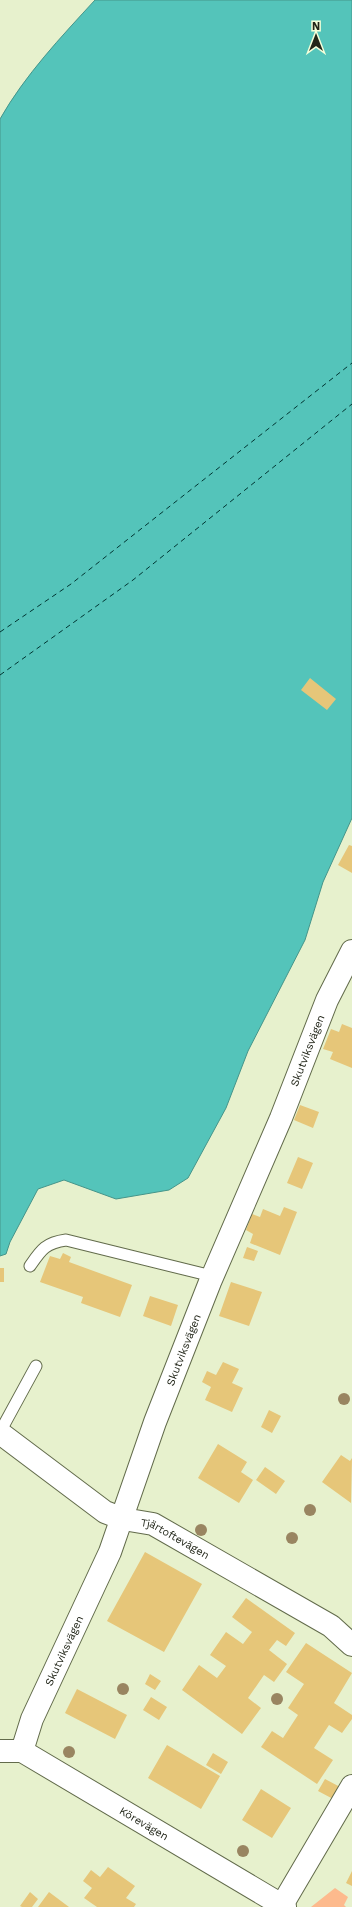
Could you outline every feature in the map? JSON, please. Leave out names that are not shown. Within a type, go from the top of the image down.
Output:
[{"type":"street","name":"Skutviksvägen","points":[[22,1751],[32,1719],[84,1612],[123,1519],[155,1422],[212,1276],[281,1118],[327,1000],[352,951]]},
{"type":"street","name":"Tjärtoftevägen","points":[[0,1433],[105,1512],[123,1519],[153,1524],[331,1626],[352,1645]]},
{"type":"street","points":[[0,1751],[22,1751]]},
{"type":"street","name":"Körevägen","points":[[22,1751],[283,1906]]},
{"type":"street","points":[[283,1906],[352,1786]]},
{"type":"lane","points":[[30,1266],[41,1250],[53,1242],[66,1240],[212,1276]]},
{"type":"lane","points":[[0,1433],[36,1366]]},
{"type":"shaded area","points":[[335,1888],[348,1897],[344,1905],[346,1907],[311,1907]]},
{"type":"water","points":[[95,0],[352,0],[352,818],[323,882],[305,940],[248,1051],[226,1108],[188,1178],[169,1190],[116,1199],[64,1180],[38,1189],[10,1242],[6,1254],[0,1256],[0,119],[32,72]]},
{"type":"building","points":[[310,678],[336,699],[327,710],[301,690]]},
{"type":"building","points":[[349,845],[352,846],[352,873],[338,865]]},
{"type":"building","points":[[342,1024],[352,1028],[352,1068],[330,1059],[333,1052],[323,1049],[331,1029],[339,1032]]},
{"type":"building","points":[[300,1105],[319,1112],[313,1128],[294,1120]]},
{"type":"building","points":[[298,1157],[313,1163],[302,1189],[287,1183]]},
{"type":"building","points":[[284,1207],[297,1212],[280,1255],[250,1243],[253,1234],[246,1230],[252,1214],[260,1217],[263,1209],[280,1216]]},
{"type":"building","points":[[247,1247],[258,1251],[254,1261],[243,1258]]},
{"type":"building","points":[[63,1253],[71,1257],[69,1262],[132,1285],[120,1317],[81,1303],[83,1297],[40,1282],[50,1256],[60,1259]]},
{"type":"building","points":[[0,1268],[4,1268],[4,1282],[0,1282]]},
{"type":"building","points":[[231,1282],[262,1292],[249,1326],[219,1316]]},
{"type":"building","points":[[150,1296],[178,1305],[171,1326],[143,1316]]},
{"type":"building","points":[[223,1362],[239,1369],[232,1383],[243,1388],[232,1412],[205,1400],[211,1387],[202,1382],[207,1371],[216,1375]]},
{"type":"building","points":[[269,1410],[281,1416],[272,1433],[261,1427]]},
{"type":"building","points":[[218,1444],[247,1462],[241,1472],[253,1480],[239,1503],[198,1478]]},
{"type":"building","points":[[341,1455],[350,1461],[352,1458],[351,1503],[322,1482]]},
{"type":"building","points":[[265,1467],[285,1481],[276,1494],[256,1480]]},
{"type":"building","points":[[145,1552],[202,1584],[164,1652],[107,1621]]},
{"type":"building","points":[[246,1598],[295,1633],[286,1646],[277,1640],[269,1650],[287,1664],[274,1682],[264,1675],[248,1698],[261,1708],[242,1734],[182,1690],[199,1665],[217,1678],[226,1666],[210,1655],[226,1632],[243,1644],[252,1632],[232,1617]]},
{"type":"building","points":[[306,1643],[352,1673],[334,1703],[352,1715],[352,1719],[342,1733],[329,1725],[314,1748],[333,1760],[317,1784],[261,1747],[272,1731],[283,1738],[298,1715],[288,1708],[304,1684],[286,1672]]},
{"type":"building","points":[[150,1674],[161,1681],[155,1690],[145,1684]]},
{"type":"building","points":[[77,1689],[127,1715],[115,1739],[65,1713]]},
{"type":"building","points":[[151,1697],[167,1707],[159,1720],[143,1710]]},
{"type":"building","points":[[167,1745],[220,1776],[201,1809],[148,1778]]},
{"type":"building","points":[[213,1753],[228,1762],[221,1774],[206,1765]]},
{"type":"building","points":[[325,1779],[342,1788],[335,1800],[318,1791]]},
{"type":"building","points":[[261,1789],[291,1808],[272,1838],[242,1820]]},
{"type":"building","points":[[108,1867],[135,1886],[126,1898],[136,1904],[134,1907],[97,1907],[84,1898],[92,1888],[83,1881],[91,1870],[100,1877]]},
{"type":"building","points":[[352,1871],[352,1886],[346,1883]]},
{"type":"building","points":[[30,1892],[38,1899],[32,1907],[20,1906]]},
{"type":"building","points":[[49,1892],[69,1907],[38,1907]]},
{"type":"ferry route","points":[[0,632],[71,584],[352,363]]},
{"type":"ferry route","points":[[0,675],[133,580],[352,404]]}]
